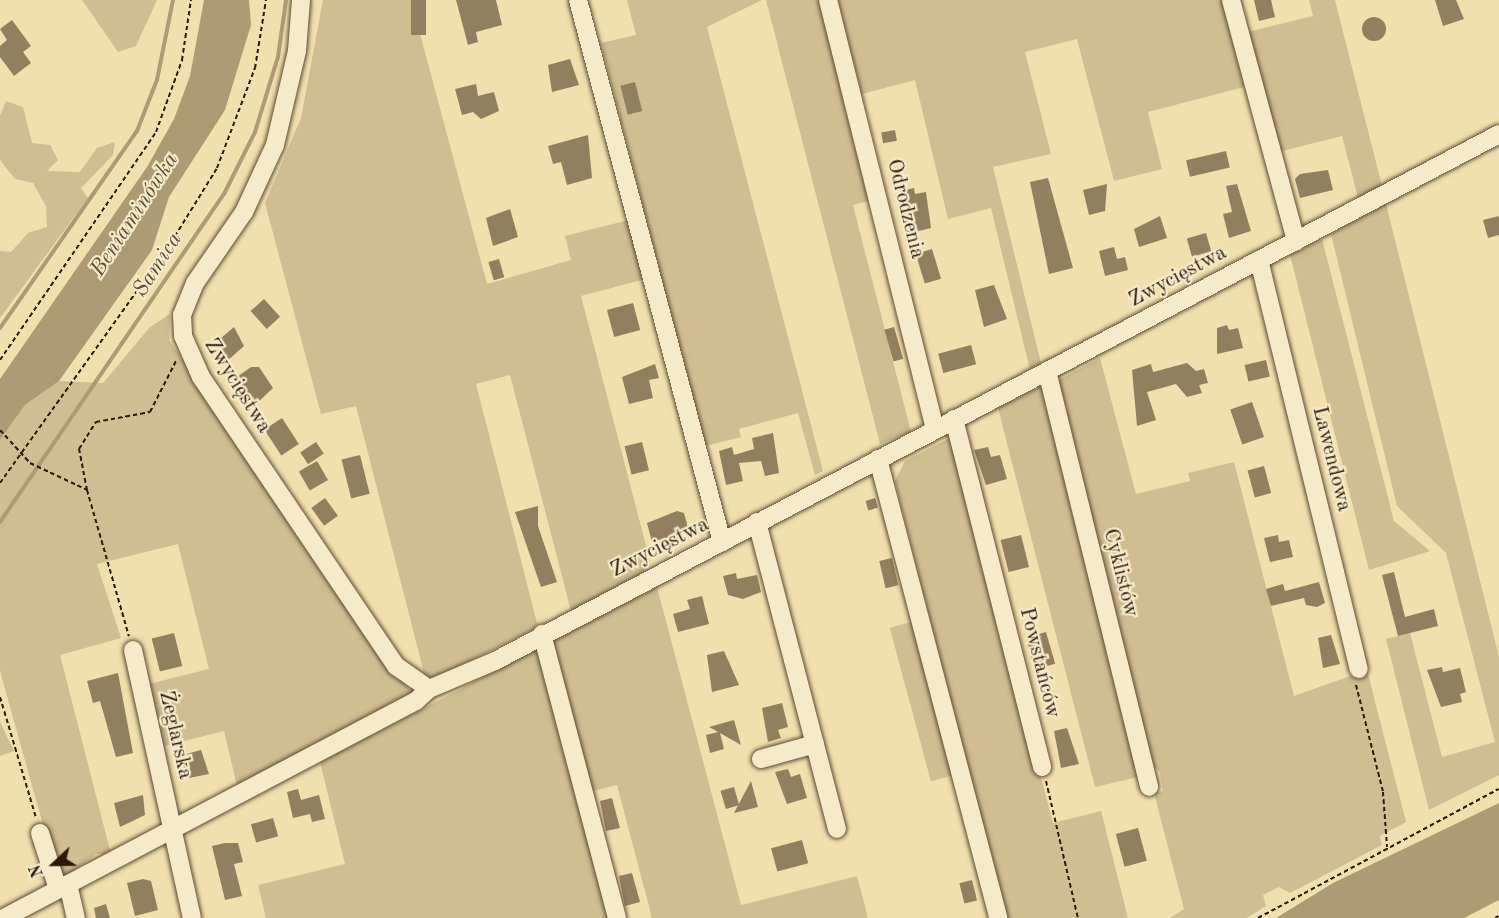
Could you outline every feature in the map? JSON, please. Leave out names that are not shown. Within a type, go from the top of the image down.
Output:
[{"type":"street","name":"Zwycięstwa","points":[[301,0],[297,51],[274,145],[259,186],[185,305],[181,325],[186,350],[396,666],[429,689]]},
{"type":"street","points":[[578,0],[722,542]]},
{"type":"street","name":"Odrodzenia","points":[[828,0],[935,429]]},
{"type":"street","points":[[1231,0],[1296,241]]},
{"type":"street","name":"Zwycięstwa","points":[[4,918],[416,701],[429,689],[722,542],[1499,134]]},
{"type":"street","name":"Lawendowa","points":[[1259,260],[1359,669]]},
{"type":"street","name":"Cyklistów","points":[[1047,371],[1149,787]]},
{"type":"street","name":"Powstańców","points":[[954,419],[1042,768]]},
{"type":"street","points":[[878,459],[998,918]]},
{"type":"street","points":[[757,522],[837,829]]},
{"type":"street","points":[[542,634],[617,918]]},
{"type":"street","name":"Żeglarska","points":[[133,650],[192,918]]},
{"type":"street","points":[[761,759],[815,744]]},
{"type":"street","points":[[40,833],[76,918]]},
{"type":"path","points":[[0,360],[156,132],[182,60],[191,0]]},
{"type":"path","points":[[0,483],[167,249],[217,168],[255,68],[266,0]]},
{"type":"path","points":[[133,650],[87,490],[79,449],[96,422],[150,412],[172,364],[186,350]]},
{"type":"path","points":[[0,430],[24,451],[32,464],[87,490]]},
{"type":"path","points":[[1359,669],[1357,699],[1383,792],[1387,847]]},
{"type":"path","points":[[0,697],[40,833]]},
{"type":"path","points":[[1042,768],[1078,918]]},
{"type":"path","points":[[1258,918],[1499,789]]},
{"type":"path","points":[[1495,918],[1499,916]]},
{"type":"shaded area","points":[[82,0],[157,0],[136,46],[118,52]]},
{"type":"shaded area","points":[[323,0],[411,0],[487,284],[571,260],[565,236],[629,220],[645,279],[581,296],[650,561],[645,571],[571,611],[510,375],[476,384],[538,627],[433,679],[425,677],[356,406],[321,414],[265,203],[301,118]]},
{"type":"shaded area","points":[[627,0],[762,0],[707,27],[823,471],[815,475],[798,413],[739,429],[741,437],[705,446],[601,43],[636,35]]},
{"type":"shaded area","points":[[766,0],[820,0],[872,200],[853,205],[911,432],[880,444]]},
{"type":"shaded area","points":[[838,0],[1222,0],[1244,87],[1148,112],[1162,169],[1114,181],[1077,39],[1025,52],[1051,154],[993,167],[1041,363],[1030,370],[991,208],[948,219],[915,80],[862,94]]},
{"type":"shaded area","points":[[1309,0],[1335,0],[1382,186],[1358,198],[1342,136],[1278,152],[1247,32],[1313,16]]},
{"type":"shaded area","points":[[6,101],[23,107],[32,143],[50,145],[58,160],[47,171],[80,172],[97,148],[115,142],[113,155],[81,188],[88,198],[0,318],[0,251],[11,252],[28,233],[47,227],[46,206],[33,183],[15,179],[0,160],[0,116]]},
{"type":"shaded area","points":[[1386,204],[1499,657],[1499,775],[1429,810],[1386,639],[1410,633],[1442,757],[1495,742],[1446,553],[1397,506],[1331,234]]},
{"type":"shaded area","points":[[1322,239],[1394,521],[1430,551],[1369,570],[1290,255]]},
{"type":"shaded area","points":[[170,314],[169,340],[412,694],[237,786],[224,731],[164,746],[149,684],[209,669],[178,544],[97,564],[121,638],[60,655],[111,854],[96,854],[64,878],[57,875],[0,671],[0,440],[25,405],[59,381],[103,383],[150,327]]},
{"type":"shaded area","points":[[1100,358],[1136,494],[1190,481],[1188,473],[1234,462],[1294,696],[1367,670],[1406,822],[1380,836],[1382,845],[1290,893],[1279,887],[1263,895],[1266,906],[1247,918],[1170,918],[1184,909],[1154,793],[1163,791],[1160,772],[1154,767],[1055,382]]},
{"type":"shaded area","points":[[1044,385],[1138,777],[1095,787],[998,408]]},
{"type":"shaded area","points":[[952,437],[1053,823],[1101,811],[1128,918],[1006,918],[895,481],[905,461]]},
{"type":"shaded area","points":[[657,587],[741,905],[857,876],[868,918],[652,918],[617,785],[589,792],[551,642]]},
{"type":"shaded area","points":[[911,622],[952,776],[931,781],[890,628]]},
{"type":"shaded area","points":[[541,647],[612,918],[266,918],[258,885],[345,864],[320,762]]},
{"type":"shaded area","points":[[0,722],[14,751],[0,756]]},
{"type":"water","name":"Beniaminówka","points":[[204,0],[249,0],[251,25],[225,110],[169,197],[152,250],[59,381],[25,405],[0,440],[0,379],[147,167],[174,119],[190,76]]},
{"type":"water","points":[[1499,803],[1499,900],[1464,918],[1276,918],[1333,883]]},
{"type":"building","points":[[411,0],[426,0],[426,35],[411,35]]},
{"type":"building","points":[[456,0],[496,0],[502,25],[476,32],[478,42],[468,45]]},
{"type":"building","points":[[1254,0],[1271,0],[1275,17],[1259,21]]},
{"type":"building","points":[[1435,0],[1456,0],[1464,19],[1443,26]]},
{"type":"building","points":[[1374,17],[1379,18],[1385,24],[1385,34],[1379,40],[1374,41],[1369,40],[1363,34],[1362,29],[1363,24],[1369,18]]},
{"type":"building","points":[[12,20],[31,46],[23,52],[31,63],[14,76],[0,57],[0,46],[7,40],[0,29]]},
{"type":"building","points":[[570,59],[579,85],[552,92],[548,65]]},
{"type":"building","points":[[635,82],[642,111],[628,115],[620,86]]},
{"type":"building","points":[[476,84],[478,96],[494,92],[499,111],[481,119],[473,112],[462,115],[455,89]]},
{"type":"building","points":[[895,130],[897,141],[883,143],[881,132]]},
{"type":"building","points":[[588,135],[592,178],[567,185],[561,162],[553,164],[548,146]]},
{"type":"building","points":[[1226,151],[1230,168],[1190,177],[1186,160]]},
{"type":"building","points":[[1328,170],[1333,190],[1300,198],[1295,179],[1300,174]]},
{"type":"building","points":[[1048,178],[1073,268],[1049,274],[1030,182]]},
{"type":"building","points":[[1107,184],[1105,211],[1089,215],[1083,190]]},
{"type":"building","points":[[1237,184],[1251,231],[1229,238],[1223,214],[1232,212],[1226,186]]},
{"type":"building","points":[[914,188],[915,194],[926,192],[931,228],[907,234],[900,191]]},
{"type":"building","points":[[510,209],[518,237],[493,246],[486,218]]},
{"type":"building","points":[[1160,216],[1167,238],[1139,247],[1134,229]]},
{"type":"building","points":[[1499,216],[1499,235],[1488,238],[1483,220]]},
{"type":"building","points":[[1206,233],[1211,251],[1192,257],[1187,239]]},
{"type":"building","points":[[1114,247],[1117,259],[1125,257],[1128,270],[1105,276],[1099,251]]},
{"type":"building","points":[[932,249],[941,279],[925,284],[916,254]]},
{"type":"building","points":[[499,259],[504,277],[494,280],[488,262]]},
{"type":"building","points":[[994,285],[1007,319],[984,327],[975,290]]},
{"type":"building","points":[[264,299],[280,317],[267,329],[251,311]]},
{"type":"building","points":[[633,303],[640,330],[614,337],[607,310]]},
{"type":"building","points":[[1227,325],[1229,330],[1238,328],[1243,348],[1217,354],[1217,328]]},
{"type":"building","points":[[234,327],[244,346],[227,361],[213,345]]},
{"type":"building","points":[[894,327],[903,359],[893,361],[884,330]]},
{"type":"building","points":[[971,345],[976,364],[943,373],[938,354]]},
{"type":"building","points":[[1266,360],[1270,377],[1248,382],[1245,365]]},
{"type":"building","points":[[1187,363],[1196,371],[1204,369],[1208,383],[1199,385],[1202,393],[1187,397],[1176,384],[1147,392],[1156,420],[1137,426],[1132,370],[1151,364],[1153,372]]},
{"type":"building","points":[[655,364],[659,378],[649,380],[653,398],[629,404],[622,377]]},
{"type":"building","points":[[251,367],[259,367],[273,388],[253,407],[234,379]]},
{"type":"building","points":[[1252,402],[1264,437],[1242,444],[1230,409]]},
{"type":"building","points":[[282,418],[299,444],[281,455],[264,429]]},
{"type":"building","points":[[773,433],[779,473],[765,476],[761,461],[739,463],[743,481],[726,485],[719,451],[732,447],[734,455],[754,449],[752,438]]},
{"type":"building","points":[[316,442],[324,454],[308,464],[300,453]]},
{"type":"building","points":[[642,442],[649,470],[632,474],[625,446]]},
{"type":"building","points":[[988,447],[991,457],[1000,455],[1007,479],[986,485],[974,450]]},
{"type":"building","points":[[360,455],[370,494],[351,498],[342,460]]},
{"type":"building","points":[[317,461],[328,480],[310,491],[299,472]]},
{"type":"building","points":[[1264,466],[1271,493],[1255,497],[1248,470]]},
{"type":"building","points":[[325,498],[338,516],[324,526],[311,508]]},
{"type":"building","points":[[875,498],[878,508],[868,510],[865,501]]},
{"type":"building","points":[[538,506],[538,526],[557,582],[541,587],[515,512]]},
{"type":"building","points":[[677,511],[684,513],[689,531],[652,542],[647,523]]},
{"type":"building","points":[[1021,535],[1029,567],[1009,572],[1001,540]]},
{"type":"building","points":[[1278,535],[1279,542],[1289,540],[1293,557],[1270,562],[1264,538]]},
{"type":"building","points":[[892,558],[898,585],[886,588],[879,561]]},
{"type":"building","points":[[1394,572],[1405,617],[1434,609],[1438,626],[1398,636],[1382,575]]},
{"type":"building","points":[[736,573],[737,579],[757,575],[761,592],[743,599],[728,595],[723,576]]},
{"type":"building","points":[[1319,582],[1325,603],[1317,607],[1306,605],[1304,598],[1271,606],[1266,589],[1283,584],[1285,591]]},
{"type":"building","points":[[702,596],[709,624],[678,632],[673,614],[690,609],[687,600]]},
{"type":"building","points":[[1046,632],[1055,664],[1035,670],[1026,638]]},
{"type":"building","points":[[174,633],[182,666],[160,672],[152,639]]},
{"type":"building","points":[[1331,635],[1340,664],[1323,668],[1318,638]]},
{"type":"building","points":[[724,651],[739,685],[712,692],[707,655]]},
{"type":"building","points":[[1442,667],[1443,672],[1460,668],[1466,692],[1460,694],[1462,702],[1441,707],[1427,670]]},
{"type":"building","points":[[118,673],[133,753],[116,757],[100,701],[93,703],[87,681]]},
{"type":"building","points":[[782,703],[788,727],[778,730],[781,738],[768,742],[762,708]]},
{"type":"building","points":[[734,720],[741,745],[720,733],[724,749],[710,753],[706,735],[718,732],[709,727]]},
{"type":"building","points":[[1067,728],[1079,764],[1061,768],[1054,731]]},
{"type":"building","points":[[201,750],[209,774],[189,778],[179,756]]},
{"type":"building","points":[[788,769],[791,777],[800,774],[807,798],[787,804],[775,772]]},
{"type":"building","points":[[751,781],[758,807],[734,813]]},
{"type":"building","points":[[734,787],[739,805],[726,809],[721,791]]},
{"type":"building","points":[[298,789],[301,800],[319,795],[325,819],[312,822],[310,814],[293,818],[287,792]]},
{"type":"building","points":[[143,795],[145,815],[120,827],[114,803]]},
{"type":"building","points":[[612,798],[620,828],[606,831],[600,801]]},
{"type":"building","points":[[273,818],[278,836],[256,843],[251,824]]},
{"type":"building","points":[[1138,828],[1147,861],[1125,867],[1116,834]]},
{"type":"building","points":[[802,840],[808,863],[777,871],[771,848]]},
{"type":"building","points":[[238,843],[243,862],[234,864],[242,896],[225,900],[212,846]]},
{"type":"building","points":[[632,873],[640,902],[625,906],[619,876]]},
{"type":"building","points":[[143,879],[151,881],[158,910],[135,916],[127,883]]},
{"type":"building","points":[[972,880],[977,900],[964,904],[959,883]]},
{"type":"building","points":[[106,904],[110,918],[96,918],[94,908]]},
{"type":"waterway","points":[[0,328],[137,131],[157,80],[173,0]]},
{"type":"waterway","name":"Samica","points":[[0,522],[224,194],[255,132],[278,57],[286,0]]}]
